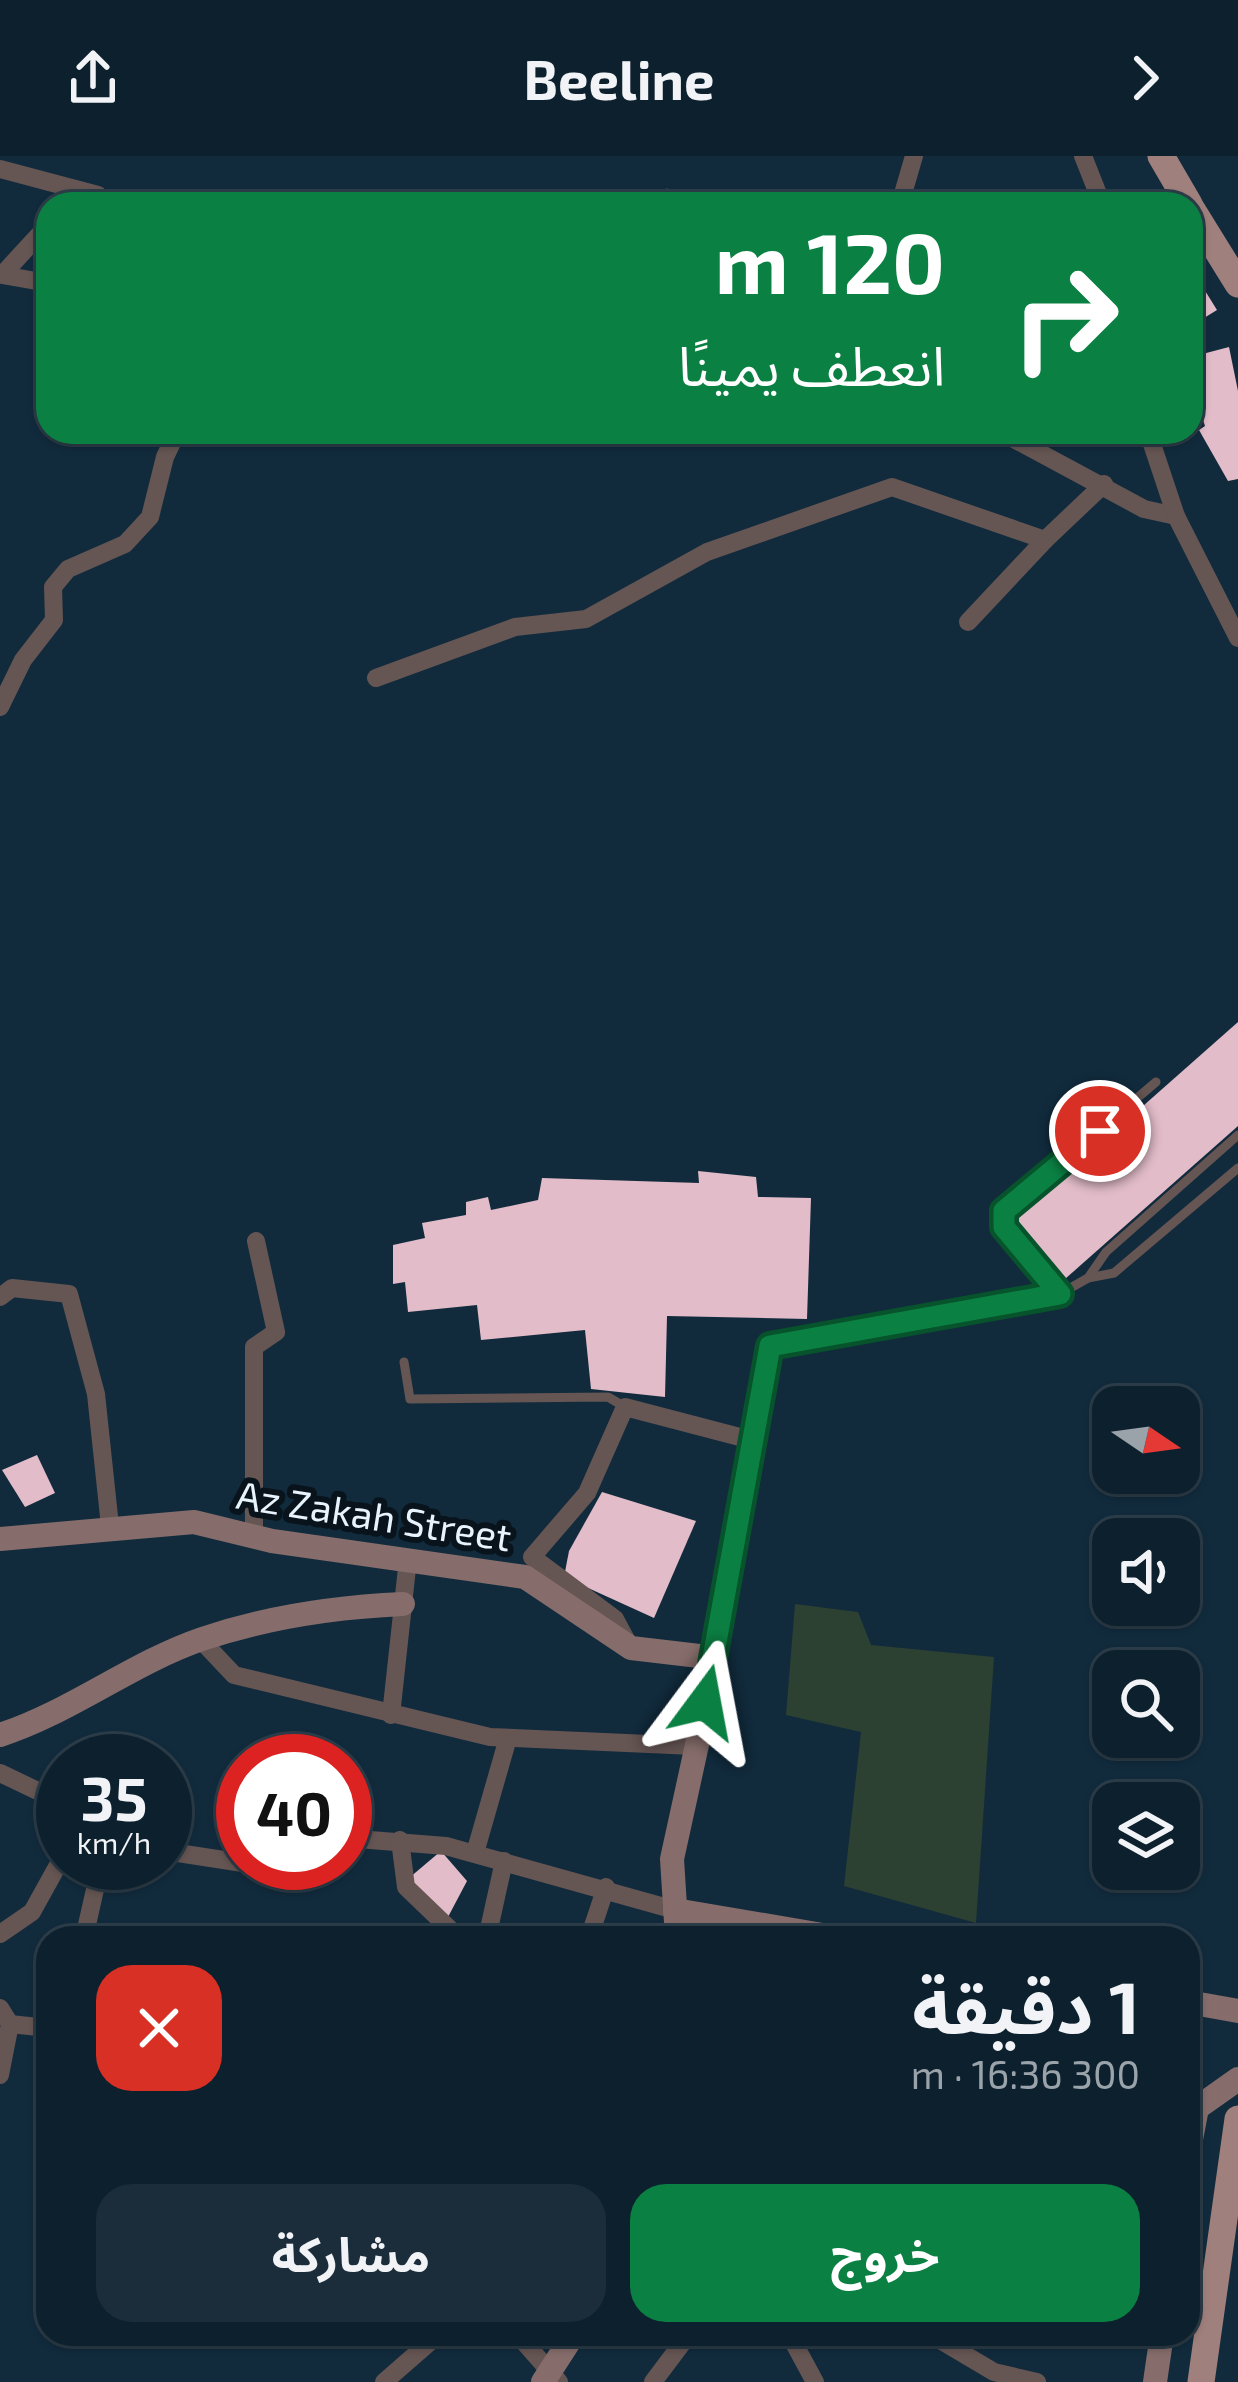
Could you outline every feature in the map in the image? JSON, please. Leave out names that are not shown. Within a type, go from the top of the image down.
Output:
[{"type":"main road","points":[[1162,157],[1182,192]]},
{"type":"main road","points":[[1203,227],[1238,284]]},
{"type":"main road","points":[[1201,2382],[1238,2119]]},
{"type":"main road","points":[[1214,2308],[1238,2240]]},
{"type":"street","points":[[904,192],[914,156]]},
{"type":"street","points":[[1083,156],[1097,192]]},
{"type":"street","points":[[0,169],[87,192]]},
{"type":"street","points":[[36,238],[2,275],[36,281]]},
{"type":"street","points":[[0,707],[23,660],[54,620],[53,587],[68,569],[125,544],[150,517],[172,444]]},
{"type":"street","points":[[1017,444],[1104,484],[1144,509],[1176,516]]},
{"type":"street","points":[[1152,444],[1176,516],[1238,638]]},
{"type":"street","points":[[968,622],[1104,484]]},
{"type":"street","points":[[376,678],[515,627],[586,619],[707,551],[892,488],[1045,540]]},
{"type":"street","points":[[254,1536],[254,1347],[276,1332],[256,1241]]},
{"type":"street","points":[[0,1298],[12,1288],[69,1294],[96,1394],[110,1526]]},
{"type":"street","points":[[676,1926],[672,1859],[716,1658],[770,1346],[1060,1294]]},
{"type":"street","points":[[631,1648],[615,1619],[532,1557],[586,1493],[625,1407],[755,1441]]},
{"type":"street","name":"Az Zakah Street","points":[[0,1539],[194,1522],[254,1536],[525,1577],[631,1648],[716,1658]]},
{"type":"street","points":[[391,1715],[408,1558]]},
{"type":"street","points":[[0,1735],[35,1724],[201,1640],[348,1607],[403,1604]]},
{"type":"street","points":[[201,1640],[234,1675],[391,1715],[508,1738],[694,1746]]},
{"type":"street","points":[[476,1853],[508,1738]]},
{"type":"street","points":[[0,1773],[36,1790]]},
{"type":"street","points":[[372,1839],[476,1853],[675,1910],[769,1926]]},
{"type":"street","points":[[400,1840],[406,1887],[447,1926]]},
{"type":"street","points":[[490,1926],[504,1861]]},
{"type":"street","points":[[593,1926],[606,1887]]},
{"type":"street","points":[[0,1934],[32,1912],[44,1890]]},
{"type":"street","points":[[87,1926],[95,1890]]},
{"type":"street","points":[[1200,2004],[1238,2011]]},
{"type":"street","points":[[0,2075],[5,2016],[36,2025]]},
{"type":"street","points":[[1200,2103],[1238,2079]]},
{"type":"street","points":[[384,2382],[425,2346]]},
{"type":"street","points":[[526,2346],[550,2379],[568,2346]]},
{"type":"street","points":[[653,2382],[680,2346]]},
{"type":"street","points":[[796,2346],[815,2382]]},
{"type":"street","points":[[947,2346],[992,2377],[1037,2382]]},
{"type":"street","points":[[1155,2382],[1160,2346]]},
{"type":"lane","points":[[1156,1082],[1004,1211],[1004,1227],[1060,1294],[1088,1278],[1114,1273],[1238,1168]]},
{"type":"lane","points":[[1088,1278],[1106,1252],[1236,1137]]},
{"type":"lane","points":[[404,1362],[410,1400],[608,1397],[625,1407]]},
{"type":"green space","points":[[795,1604],[858,1612],[871,1645],[994,1657],[976,1923],[844,1886],[861,1732],[786,1715]]},
{"type":"building","points":[[1203,287],[1217,310],[1203,319]]},
{"type":"building","points":[[1229,347],[1238,391],[1238,479],[1228,481],[1203,437],[1203,354]]},
{"type":"building","points":[[1238,1022],[1238,1126],[1065,1279],[1014,1220]]},
{"type":"building","points":[[698,1171],[756,1177],[758,1197],[811,1198],[807,1319],[667,1316],[665,1397],[591,1389],[585,1330],[481,1340],[477,1305],[408,1312],[405,1282],[393,1284],[393,1245],[425,1238],[422,1223],[466,1215],[466,1202],[488,1197],[491,1210],[538,1200],[542,1178],[699,1183]]},
{"type":"building","points":[[37,1455],[55,1493],[25,1507],[2,1470]]},
{"type":"building","points":[[602,1492],[696,1521],[654,1618],[564,1577],[569,1551]]},
{"type":"building","points":[[441,1851],[467,1881],[448,1917],[409,1878]]},
{"type":"route","points":[[705,1702],[770,1346],[1060,1294],[1004,1227],[1004,1211],[1100,1131]]}]
